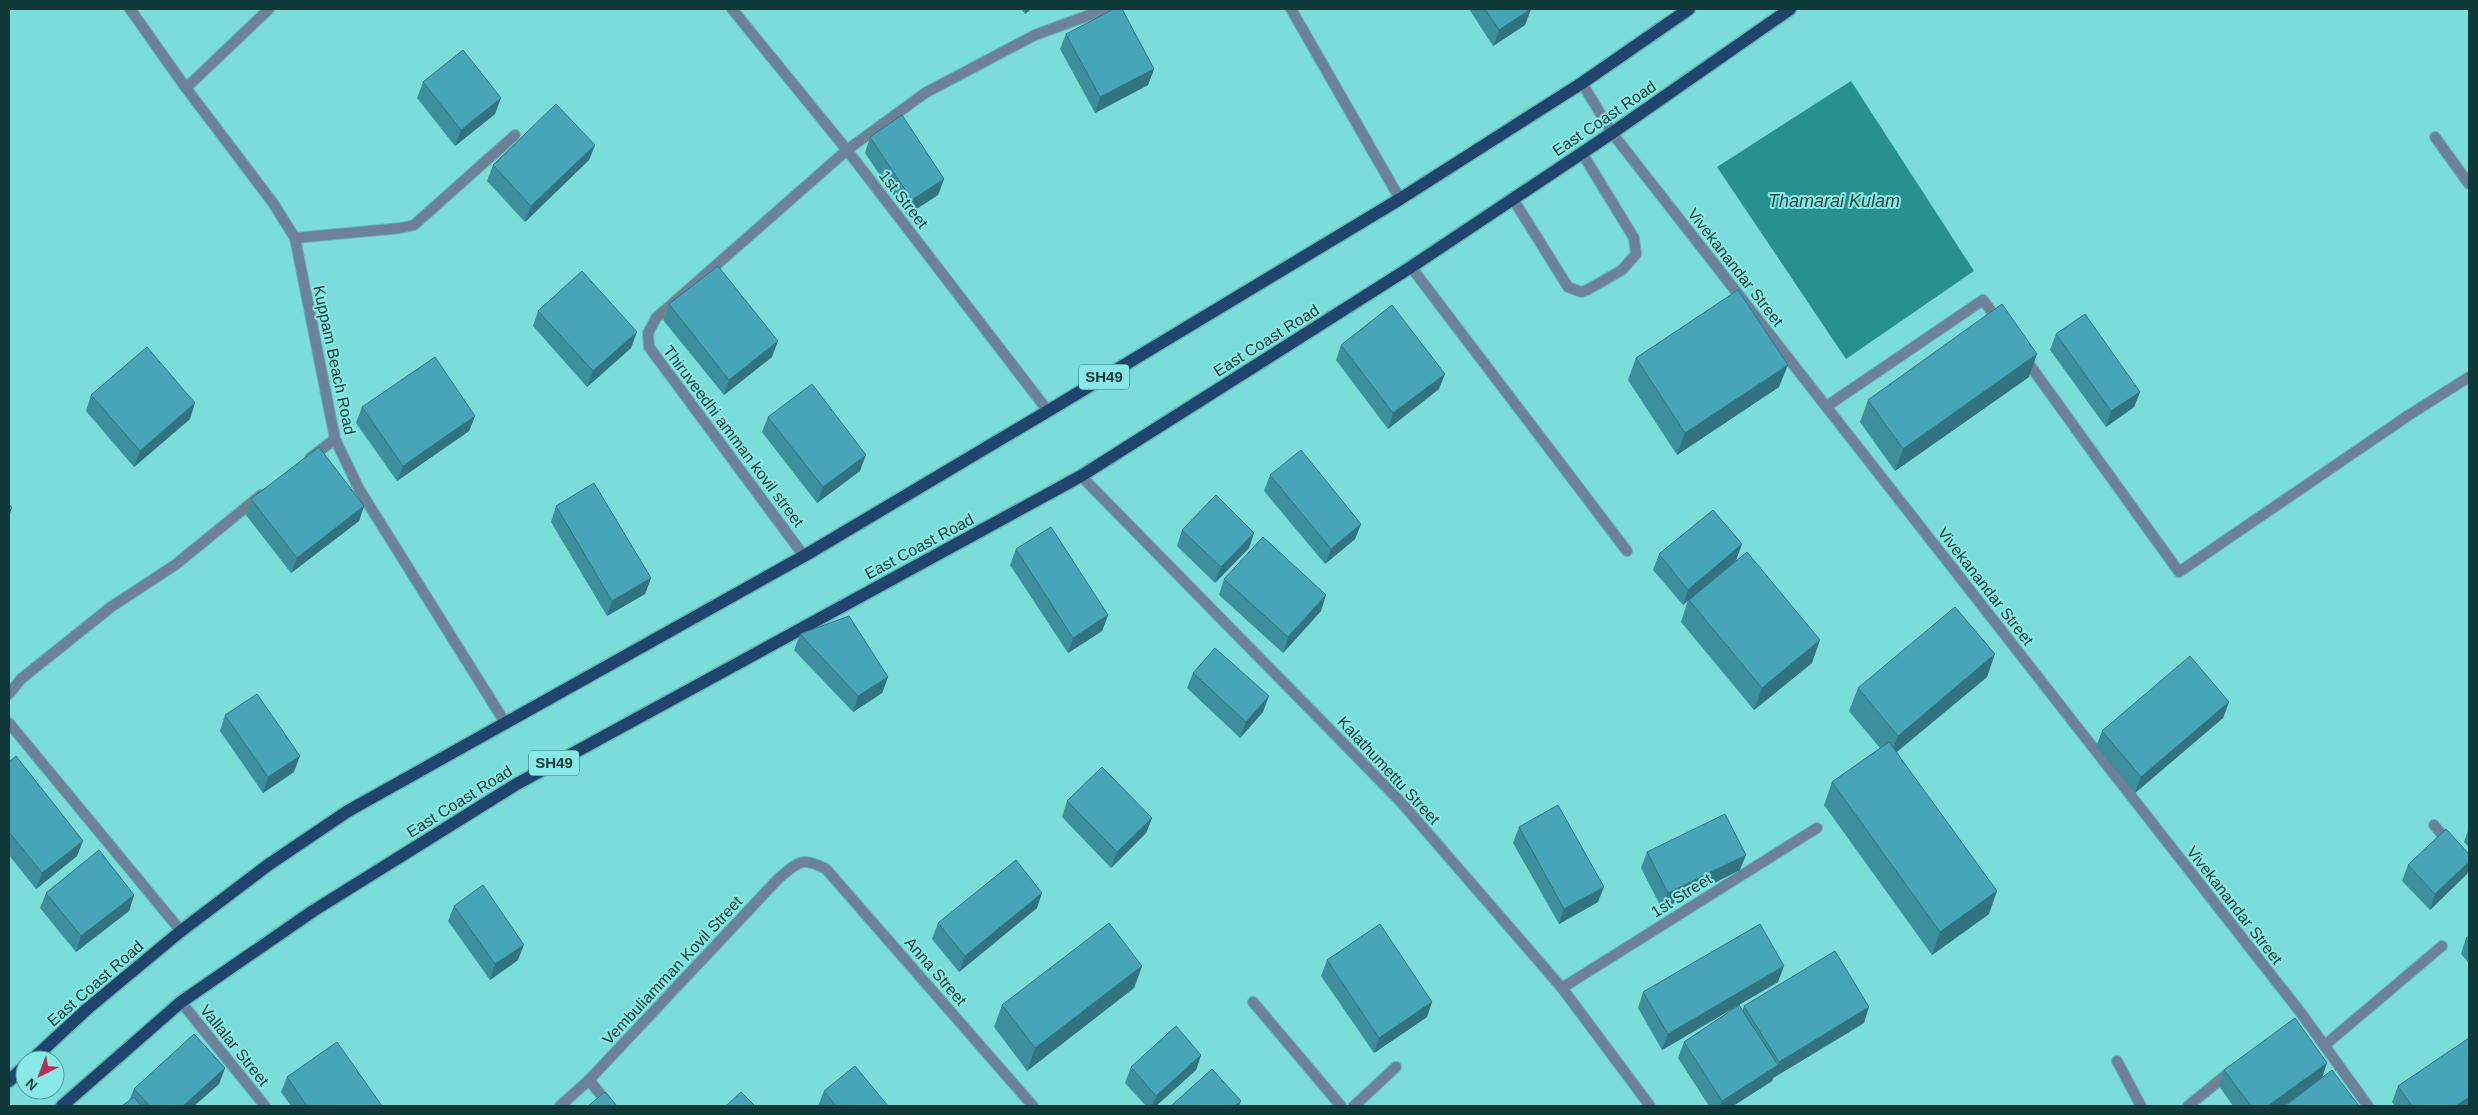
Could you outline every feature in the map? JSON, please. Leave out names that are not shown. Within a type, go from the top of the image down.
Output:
[{"type":"main road","name":"East Coast Road","points":[[43,1050],[87,1009],[181,931],[268,865],[348,811],[804,556],[1048,411],[1400,199],[1582,83],[1689,9]]},
{"type":"main road","name":"East Coast Road","points":[[62,1106],[181,1002],[313,911],[515,785],[1081,476],[1411,267],[1513,200],[1790,9]]},
{"type":"street","name":"Kuppam Beach Road","points":[[130,9],[186,88],[273,203],[295,238],[335,439],[359,489],[506,724]]},
{"type":"street","points":[[186,88],[269,9]]},
{"type":"street","name":"1st Street","points":[[732,9],[847,150],[1048,411]]},
{"type":"street","name":"Thiruveedhi amman kovil street","points":[[804,556],[649,347],[648,333],[656,318],[847,150],[925,93],[1035,35],[1106,9]]},
{"type":"street","points":[[1291,9],[1400,199]]},
{"type":"street","name":"Vivekanandar Street","points":[[1582,83],[1612,133],[1827,406],[2297,1016],[2325,1045],[2368,1106]]},
{"type":"street","points":[[295,238],[401,228],[414,225],[515,135]]},
{"type":"street","points":[[2435,137],[2469,184]]},
{"type":"street","points":[[1513,200],[1568,287],[1581,292],[1622,270],[1636,254],[1634,238],[1582,153]]},
{"type":"street","points":[[1411,267],[1627,551]]},
{"type":"street","points":[[1827,406],[1984,300],[2006,332]]},
{"type":"street","points":[[2018,348],[2179,572],[2409,415],[2469,377]]},
{"type":"street","points":[[304,462],[335,439]]},
{"type":"street","name":"Kalathumettu Street","points":[[1081,476],[1400,800],[1562,988],[1650,1106]]},
{"type":"street","points":[[9,694],[21,679],[111,607],[175,565],[218,528],[273,486]]},
{"type":"street","points":[[9,722],[181,931]]},
{"type":"street","points":[[2434,825],[2458,853]]},
{"type":"street","name":"1st Street","points":[[1562,988],[1817,828]]},
{"type":"street","name":"Vembuliamman Kovil Street","points":[[560,1106],[589,1080],[778,879],[797,863],[810,860]]},
{"type":"street","name":"Anna Street","points":[[810,860],[826,869],[1033,1106]]},
{"type":"street","points":[[2325,1045],[2442,946]]},
{"type":"street","name":"Vallalar Street","points":[[181,1002],[266,1106]]},
{"type":"street","points":[[1253,1002],[1341,1106]]},
{"type":"street","points":[[2116,1061],[2141,1106]]},
{"type":"street","points":[[2188,1106],[2241,1063]]},
{"type":"street","points":[[1354,1106],[1396,1067]]},
{"type":"street","points":[[589,1080],[610,1106]]},
{"type":"water","name":"Thamarai Kulam","points":[[1851,81],[1974,271],[1846,359],[1717,167]]},
{"type":"building","points":[[1114,9],[1122,9],[1154,69],[1100,97],[1066,34]]},
{"type":"building","points":[[1485,9],[1531,9],[1499,30]]},
{"type":"building","points":[[463,50],[501,98],[461,130],[423,82]]},
{"type":"building","points":[[556,104],[595,145],[531,206],[493,165]]},
{"type":"building","points":[[902,115],[944,179],[912,200],[870,137]]},
{"type":"building","points":[[718,266],[778,341],[729,380],[669,304]]},
{"type":"building","points":[[582,271],[637,332],[593,371],[538,311]]},
{"type":"building","points":[[1738,290],[1788,365],[1685,433],[1636,358]]},
{"type":"building","points":[[2002,304],[2037,354],[1903,449],[1868,400]]},
{"type":"building","points":[[1392,305],[1445,374],[1393,413],[1341,345]]},
{"type":"building","points":[[2085,314],[2140,392],[2111,411],[2056,334]]},
{"type":"building","points":[[147,347],[195,403],[140,451],[91,395]]},
{"type":"building","points":[[435,357],[475,416],[403,466],[362,407]]},
{"type":"building","points":[[812,384],[866,455],[823,487],[768,417]]},
{"type":"building","points":[[319,447],[364,506],[297,558],[251,499]]},
{"type":"building","points":[[1301,450],[1361,524],[1331,549],[1270,475]]},
{"type":"building","points":[[594,483],[651,578],[612,601],[556,506]]},
{"type":"building","points":[[1216,495],[1254,533],[1221,567],[1182,530]]},
{"type":"building","points":[[1713,510],[1742,544],[1688,590],[1659,554]]},
{"type":"building","points":[[1051,527],[1108,615],[1073,638],[1016,549]]},
{"type":"building","points":[[1263,537],[1326,595],[1288,637],[1224,579]]},
{"type":"building","points":[[1747,552],[1820,640],[1762,688],[1689,600]]},
{"type":"building","points":[[1955,607],[1995,654],[1898,736],[1858,688]]},
{"type":"building","points":[[849,616],[888,677],[858,696],[800,634]]},
{"type":"building","points":[[1215,648],[1269,696],[1246,722],[1193,673]]},
{"type":"building","points":[[2190,656],[2229,702],[2141,777],[2102,731]]},
{"type":"building","points":[[257,694],[300,756],[268,777],[225,715]]},
{"type":"building","points":[[1889,742],[1997,891],[1940,932],[1832,782]]},
{"type":"building","points":[[16,756],[83,841],[42,873],[9,832],[9,762]]},
{"type":"building","points":[[1102,767],[1152,818],[1117,852],[1067,801]]},
{"type":"building","points":[[1558,805],[1604,887],[1564,909],[1519,827]]},
{"type":"building","points":[[1725,814],[1746,855],[1668,893],[1647,852]]},
{"type":"building","points":[[2446,829],[2469,854],[2469,862],[2435,894],[2408,865]]},
{"type":"building","points":[[99,850],[134,895],[81,936],[46,893]]},
{"type":"building","points":[[1016,860],[1042,893],[965,956],[938,923]]},
{"type":"building","points":[[483,885],[524,945],[495,964],[454,906]]},
{"type":"building","points":[[1109,923],[1142,966],[1035,1048],[1002,1005]]},
{"type":"building","points":[[1380,924],[1432,1002],[1379,1038],[1327,960]]},
{"type":"building","points":[[1760,924],[1784,966],[1668,1034],[1643,992]]},
{"type":"building","points":[[1835,951],[1869,1007],[1779,1062],[1744,1006]]},
{"type":"building","points":[[1739,1005],[1778,1065],[1722,1101],[1684,1042]]},
{"type":"building","points":[[2295,1018],[2327,1063],[2268,1106],[2251,1106],[2224,1070]]},
{"type":"building","points":[[1176,1026],[1201,1055],[1156,1096],[1131,1067]]},
{"type":"building","points":[[194,1034],[225,1068],[183,1106],[150,1106],[134,1089]]},
{"type":"building","points":[[2469,1038],[2469,1097],[2456,1106],[2412,1106],[2398,1086]]},
{"type":"building","points":[[337,1042],[382,1106],[307,1106],[287,1077]]},
{"type":"building","points":[[855,1066],[888,1106],[836,1106],[824,1091]]},
{"type":"building","points":[[1212,1069],[1241,1101],[1235,1106],[1171,1106]]},
{"type":"building","points":[[2332,1070],[2359,1106],[2285,1106]]},
{"type":"building","points":[[605,1092],[617,1106],[588,1106]]},
{"type":"building","points":[[741,1092],[755,1106],[726,1106]]},
{"type":"building","points":[[134,1097],[141,1106],[122,1106]]}]
